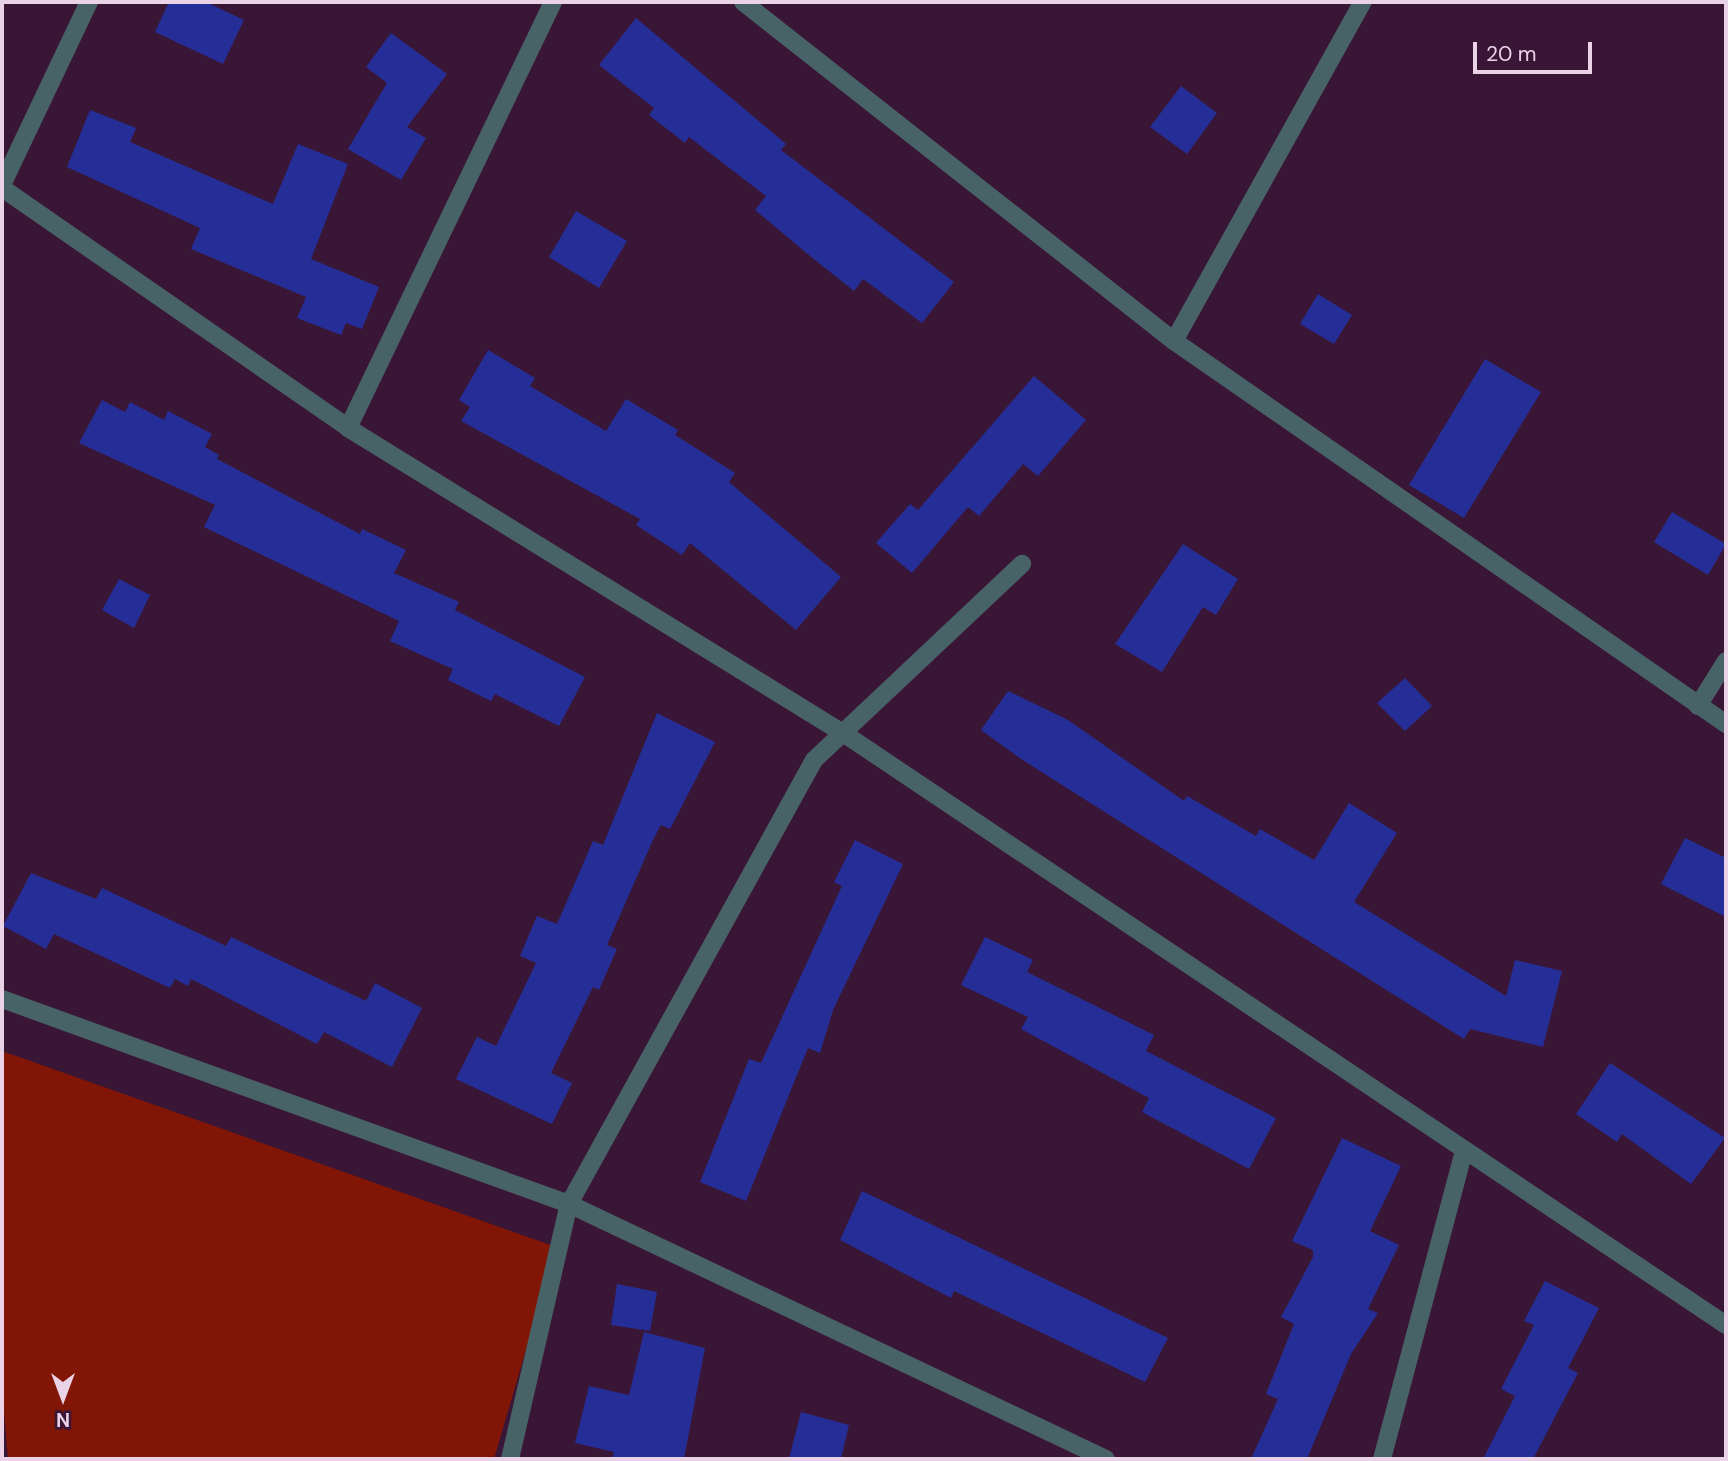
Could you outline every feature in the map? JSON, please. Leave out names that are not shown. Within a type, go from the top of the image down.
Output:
[{"type":"street","points":[[89,2],[2,186],[348,428],[846,735],[1726,1325]]},
{"type":"street","points":[[348,428],[553,2]]},
{"type":"street","points":[[743,2],[1174,341],[1726,724]]},
{"type":"street","points":[[1174,341],[1363,2]]},
{"type":"street","points":[[510,1459],[569,1205],[814,760],[846,735],[1022,564]]},
{"type":"street","points":[[1698,706],[1726,662]]},
{"type":"street","points":[[2,999],[569,1205],[1106,1459]]},
{"type":"street","points":[[1382,1459],[1464,1151]]},
{"type":"shaded area","points":[[2,1051],[556,1247],[494,1459],[8,1459],[2,1388]]},
{"type":"building","points":[[169,2],[206,2],[244,20],[223,64],[155,32]]},
{"type":"building","points":[[636,18],[786,144],[781,150],[954,282],[922,323],[863,279],[854,291],[810,256],[755,210],[766,196],[689,137],[685,143],[649,115],[654,108],[599,65]]},
{"type":"building","points":[[391,33],[447,74],[407,127],[426,138],[401,180],[348,149],[387,83],[366,67]]},
{"type":"building","points":[[1181,86],[1217,113],[1187,154],[1150,127]]},
{"type":"building","points":[[90,110],[136,128],[130,142],[273,204],[298,144],[348,164],[311,259],[379,287],[362,329],[346,323],[341,335],[297,318],[306,297],[191,249],[200,228],[67,167]]},
{"type":"building","points":[[576,211],[627,241],[599,288],[549,257]]},
{"type":"building","points":[[1318,294],[1352,315],[1334,344],[1300,324]]},
{"type":"building","points":[[488,350],[535,378],[530,386],[606,431],[626,399],[678,430],[675,435],[735,473],[729,482],[841,577],[796,630],[690,543],[682,555],[636,525],[640,519],[461,421],[470,407],[459,400]]},
{"type":"building","points":[[1485,359],[1541,392],[1464,518],[1409,485]]},
{"type":"building","points":[[1034,376],[1086,420],[1038,476],[1023,464],[979,516],[968,507],[912,573],[876,543],[910,504],[918,510]]},
{"type":"building","points":[[102,400],[125,412],[130,402],[164,420],[168,411],[212,434],[205,447],[219,455],[217,459],[360,534],[362,529],[406,550],[394,573],[459,602],[455,610],[585,677],[559,726],[495,694],[491,701],[448,680],[453,669],[390,641],[399,621],[204,527],[215,505],[79,443]]},
{"type":"building","points":[[1672,512],[1726,544],[1708,575],[1654,542]]},
{"type":"building","points":[[1183,544],[1238,579],[1216,615],[1203,607],[1162,672],[1115,644]]},
{"type":"building","points":[[119,579],[150,595],[134,628],[102,610]]},
{"type":"building","points":[[1405,678],[1432,706],[1405,731],[1377,703]]},
{"type":"building","points":[[1008,691],[1068,720],[1184,801],[1187,796],[1256,836],[1260,829],[1314,860],[1349,803],[1397,833],[1354,902],[1506,996],[1515,960],[1562,971],[1543,1047],[1470,1029],[1464,1039],[1021,759],[981,730]]},
{"type":"building","points":[[657,713],[715,742],[670,829],[661,825],[653,840],[607,945],[617,949],[599,990],[593,987],[551,1073],[572,1083],[552,1124],[456,1079],[477,1037],[496,1046],[536,963],[520,956],[537,916],[557,924],[593,841],[603,845]]},
{"type":"building","points":[[1685,838],[1726,858],[1726,917],[1661,884]]},
{"type":"building","points":[[855,840],[903,864],[833,1010],[820,1053],[808,1048],[746,1201],[700,1182],[749,1059],[761,1063],[842,886],[834,882]]},
{"type":"building","points":[[31,873],[96,899],[102,888],[226,946],[231,937],[366,1001],[375,983],[422,1008],[392,1067],[324,1032],[317,1044],[191,979],[188,986],[175,979],[170,988],[54,934],[46,949],[3,926]]},
{"type":"building","points":[[985,937],[1033,960],[1027,972],[1154,1035],[1146,1051],[1276,1118],[1249,1169],[1142,1112],[1149,1098],[1021,1029],[1028,1017],[961,985]]},
{"type":"building","points":[[1610,1063],[1725,1138],[1691,1184],[1622,1134],[1617,1142],[1576,1114]]},
{"type":"building","points":[[1342,1138],[1401,1166],[1370,1231],[1399,1245],[1368,1309],[1378,1313],[1351,1354],[1307,1459],[1251,1459],[1278,1399],[1266,1394],[1294,1324],[1281,1317],[1313,1257],[1313,1250],[1292,1241]]},
{"type":"building","points":[[862,1191],[1168,1338],[1145,1382],[954,1291],[951,1298],[840,1240]]},
{"type":"building","points":[[1545,1281],[1599,1308],[1568,1368],[1578,1373],[1533,1459],[1483,1459],[1515,1396],[1501,1389],[1534,1325],[1524,1321]]},
{"type":"building","points":[[617,1284],[657,1292],[650,1331],[611,1325]]},
{"type":"building","points":[[644,1332],[705,1348],[684,1459],[612,1459],[614,1452],[575,1443],[589,1386],[629,1395]]},
{"type":"building","points":[[801,1412],[849,1425],[841,1459],[789,1459]]}]
